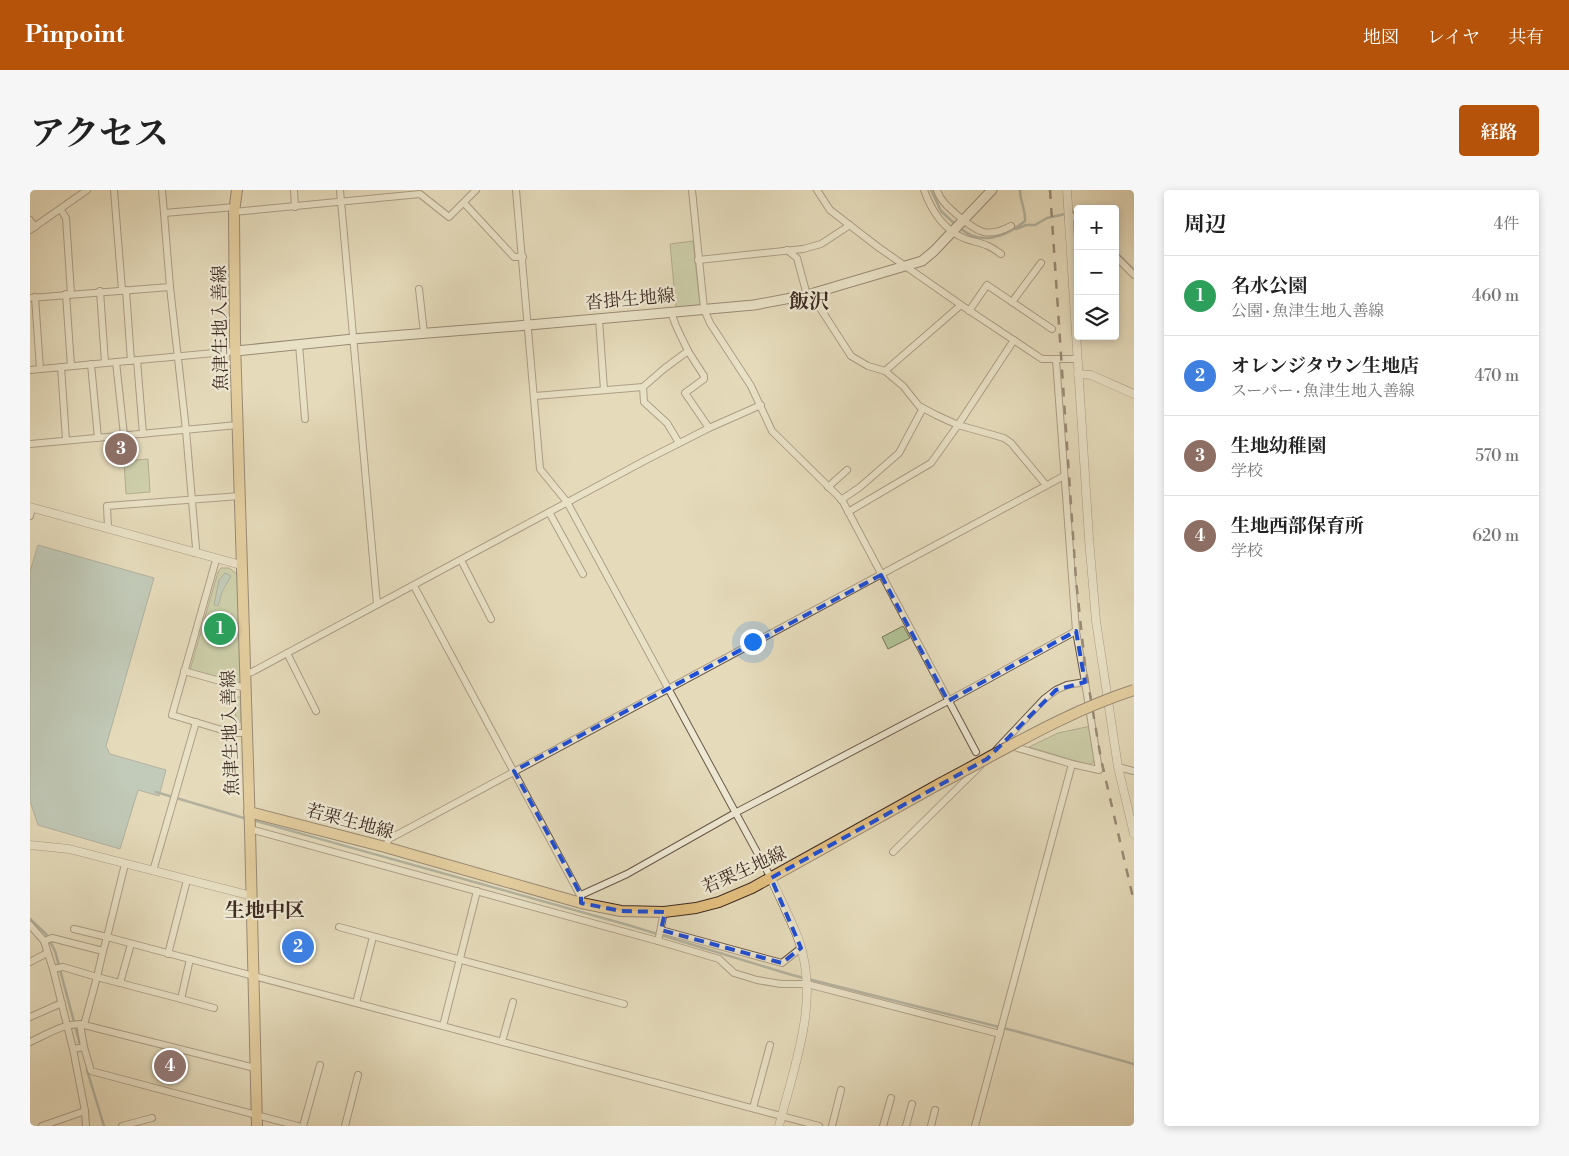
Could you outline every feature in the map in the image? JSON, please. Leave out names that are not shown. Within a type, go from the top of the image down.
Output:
[{"type":"main road","name":"魚津生地入善線","points":[[237,190],[235,210],[236,351],[252,896],[256,1121]]},
{"type":"main road","name":"沓掛生地線","points":[[236,351],[353,339],[754,305],[809,295],[922,261],[992,190]]},
{"type":"main road","name":"若栗生地線","points":[[249,812],[621,911],[664,912],[719,902],[771,878],[941,783],[1068,717],[1134,690]]},
{"type":"street","points":[[30,220],[32,229],[87,190]]},
{"type":"street","points":[[114,190],[124,290],[143,434]]},
{"type":"street","points":[[162,190],[170,286],[186,430],[195,554]]},
{"type":"street","points":[[294,190],[295,207]]},
{"type":"street","points":[[340,190],[377,604]]},
{"type":"street","points":[[164,213],[295,207],[420,194],[449,217],[476,190]]},
{"type":"street","points":[[516,190],[540,469],[567,502],[669,688],[771,878],[801,948],[807,984],[805,1022],[779,1126]]},
{"type":"street","points":[[692,190],[704,308],[710,323],[751,386],[772,431],[841,500],[976,752]]},
{"type":"street","points":[[817,190],[830,210],[906,267],[1042,359],[1077,358]]},
{"type":"street","points":[[924,190],[930,206],[958,226],[990,233],[1002,231],[1011,226]]},
{"type":"street","points":[[937,190],[966,239],[980,242],[1001,254]]},
{"type":"street","points":[[1067,190],[1096,621],[1118,767],[1134,834]]},
{"type":"street","points":[[464,203],[514,257],[523,257]]},
{"type":"street","points":[[61,210],[66,218],[71,366]]},
{"type":"street","points":[[1068,216],[1074,217]]},
{"type":"street","points":[[698,260],[787,250],[821,244],[850,224]]},
{"type":"street","points":[[787,250],[797,258],[809,295],[851,356],[868,366],[885,372],[903,386],[922,408],[958,425],[1004,438],[1046,486]]},
{"type":"street","points":[[1119,260],[1134,275]]},
{"type":"street","points":[[1012,302],[1040,263]]},
{"type":"street","points":[[970,311],[987,285],[1052,330]]},
{"type":"street","points":[[40,369],[31,297],[170,286]]},
{"type":"street","points":[[419,289],[424,333]]},
{"type":"street","points":[[100,292],[105,363]]},
{"type":"street","points":[[885,372],[961,305]]},
{"type":"street","points":[[671,312],[688,351],[704,376],[704,379],[685,394],[709,428]]},
{"type":"street","points":[[598,319],[604,390]]},
{"type":"street","points":[[848,512],[931,464],[1014,340]]},
{"type":"street","points":[[299,344],[305,419]]},
{"type":"street","points":[[30,370],[236,351]]},
{"type":"street","points":[[535,396],[643,387],[688,351]]},
{"type":"street","points":[[1002,744],[1099,770],[1076,631],[1056,360]]},
{"type":"street","points":[[116,362],[124,435]]},
{"type":"street","points":[[91,364],[98,438]]},
{"type":"street","points":[[61,367],[66,440]]},
{"type":"street","points":[[1078,374],[1091,376],[1134,394]]},
{"type":"street","points":[[643,387],[644,402],[667,423],[679,443]]},
{"type":"street","points":[[244,674],[252,672],[414,586],[679,443],[761,405]]},
{"type":"street","points":[[841,500],[860,486],[898,452],[922,408]]},
{"type":"street","points":[[30,444],[238,425]]},
{"type":"street","points":[[828,487],[846,470]]},
{"type":"street","points":[[385,847],[389,839],[1064,476]]},
{"type":"street","points":[[108,528],[107,506],[240,496]]},
{"type":"street","points":[[30,516],[31,507],[216,560],[241,565]]},
{"type":"street","points":[[549,512],[583,574]]},
{"type":"street","points":[[216,560],[172,715],[232,733],[247,733]]},
{"type":"street","points":[[461,560],[491,619]]},
{"type":"street","points":[[414,586],[581,899],[735,813],[948,702],[1076,631]]},
{"type":"street","points":[[287,653],[316,711]]},
{"type":"street","points":[[184,672],[245,688]]},
{"type":"street","points":[[893,852],[1002,744],[1044,699],[1067,685],[1085,682]]},
{"type":"street","points":[[153,871],[196,722]]},
{"type":"street","points":[[974,1126],[1072,764]]},
{"type":"street","points":[[1118,767],[1134,771]]},
{"type":"street","points":[[250,829],[719,959],[734,973],[757,980],[780,984],[807,984],[1000,1034]]},
{"type":"street","points":[[30,845],[69,848],[252,896]]},
{"type":"street","points":[[125,864],[97,977],[82,1025],[84,1047],[92,1071],[256,1121],[298,1126]]},
{"type":"street","points":[[168,954],[187,880]]},
{"type":"street","points":[[443,1026],[477,891]]},
{"type":"street","points":[[658,941],[664,912]]},
{"type":"street","points":[[30,925],[44,942],[53,969],[73,1049],[85,1110],[86,1126]]},
{"type":"street","points":[[339,927],[624,1004]]},
{"type":"street","points":[[74,930],[107,937],[819,1126]]},
{"type":"street","points":[[661,930],[782,963],[801,948]]},
{"type":"street","points":[[356,1003],[374,937]]},
{"type":"street","points":[[44,942],[52,938],[103,951]]},
{"type":"street","points":[[120,983],[131,944]]},
{"type":"street","points":[[30,962],[47,953]]},
{"type":"street","points":[[181,999],[190,959]]},
{"type":"street","points":[[53,969],[63,966],[214,1008]]},
{"type":"street","points":[[502,1042],[513,1002]]},
{"type":"street","points":[[30,1017],[62,1003]]},
{"type":"street","points":[[30,1042],[68,1026],[82,1025],[255,1068]]},
{"type":"street","points":[[753,1108],[770,1045]]},
{"type":"street","points":[[73,1049],[84,1047]]},
{"type":"street","points":[[303,1126],[320,1065]]},
{"type":"street","points":[[345,1126],[358,1075]]},
{"type":"street","points":[[832,1126],[841,1090]]},
{"type":"street","points":[[883,1126],[891,1098]]},
{"type":"street","points":[[906,1126],[912,1104]]},
{"type":"street","points":[[42,1126],[85,1110]]},
{"type":"street","points":[[931,1126],[935,1110]]},
{"type":"street","points":[[122,1126],[152,1118]]},
{"type":"highlighted area","points":[[881,575],[948,701],[1076,631],[1085,682],[1056,690],[987,759],[771,878],[801,948],[787,960],[782,963],[661,930],[665,912],[621,911],[581,903],[581,895],[514,771]]},
{"type":"green space","points":[[693,241],[700,305],[676,307],[670,244]]},
{"type":"green space","points":[[148,459],[150,492],[126,494],[124,461]]},
{"type":"green space","points":[[221,568],[229,568],[237,574],[241,684],[190,670],[218,572]]},
{"type":"green space","points":[[903,626],[910,638],[888,649],[882,637]]},
{"type":"green space","points":[[236,697],[241,697],[241,722],[235,724]]},
{"type":"green space","points":[[1091,726],[1096,760],[1089,765],[1029,747],[1058,733]]},
{"type":"water","points":[[38,545],[154,578],[106,746],[110,754],[166,770],[159,796],[138,790],[120,849],[38,825],[30,801],[30,572]]},
{"type":"water","points":[[225,573],[231,576],[222,592],[218,606],[214,605],[219,580]]},
{"type":"water","points":[[211,614],[216,616],[216,625],[211,639],[205,637],[205,630]]},
{"type":"waterway","points":[[931,190],[941,211],[956,225]]},
{"type":"waterway","points":[[960,228],[968,234],[985,238],[1002,235],[1018,226],[1025,221],[1020,190]]},
{"type":"waterway","points":[[1016,229],[1026,225],[1035,225],[1047,218],[1074,212]]},
{"type":"waterway","points":[[1119,255],[1134,270]]},
{"type":"waterway","points":[[156,792],[247,819]]},
{"type":"waterway","points":[[252,820],[628,925],[792,975],[1019,1032],[1134,1064]]},
{"type":"waterway","points":[[30,919],[46,934],[55,951],[81,1048]]},
{"type":"waterway","points":[[87,1070],[104,1126]]},
{"type":"railway","points":[[1050,190],[1076,580],[1085,665],[1101,759],[1134,902]]},
{"type":"place","name":"生地幼稚園","points":[[121,449]]},
{"type":"place","name":"名水公園","points":[[220,629]]},
{"type":"place","name":"オレンジタウン生地店","points":[[298,947]]},
{"type":"place","name":"生地西部保育所","points":[[170,1066]]},
{"type":"district","name":"飯沢","points":[[809,301]]},
{"type":"district","name":"生地中区","points":[[265,910]]}]
